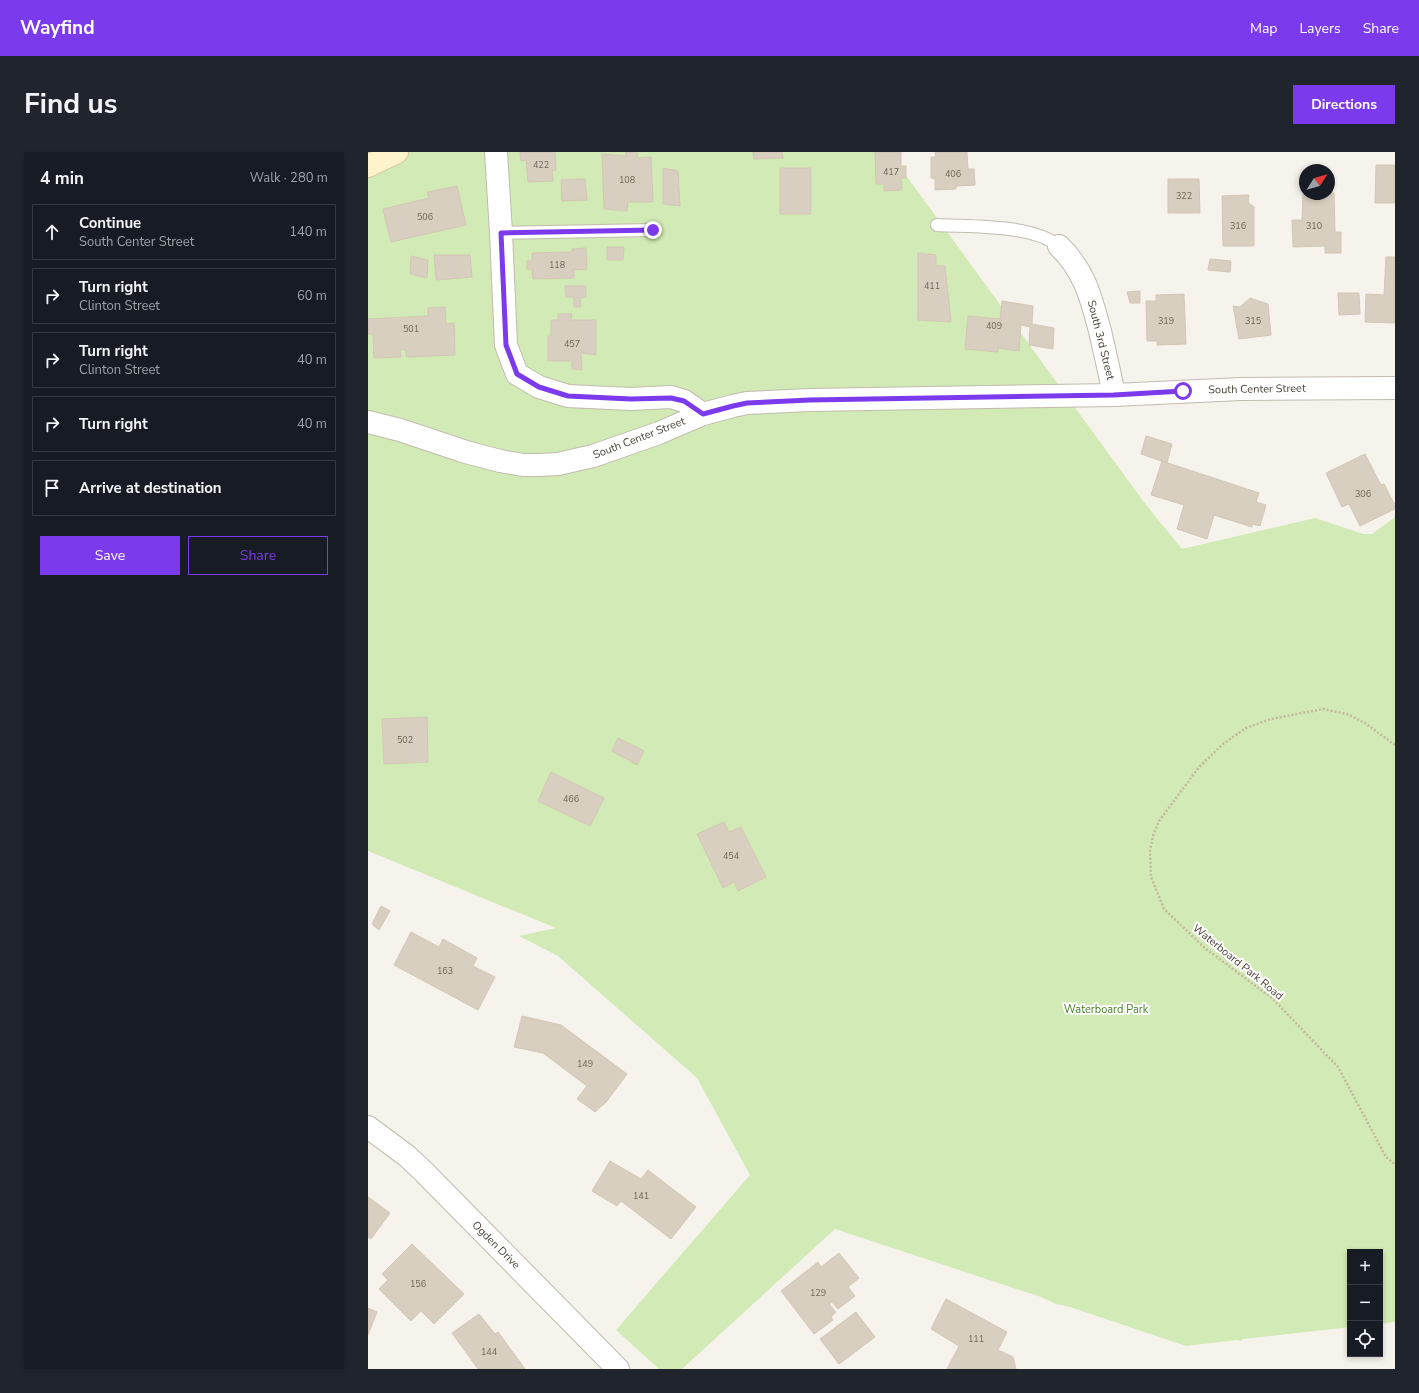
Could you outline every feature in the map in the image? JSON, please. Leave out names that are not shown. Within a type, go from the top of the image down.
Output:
[{"type":"main road","points":[[368,166],[397,152]]},
{"type":"street","points":[[496,152],[506,345],[517,374],[539,387],[568,396],[631,399],[671,398],[684,401],[703,414]]},
{"type":"street","name":"South 3rd Street","points":[[1059,246],[1078,268],[1094,304],[1114,395]]},
{"type":"street","name":"South Center Street","points":[[368,422],[400,430],[466,452],[500,461],[523,465],[540,465],[558,464],[598,455],[659,433],[703,414],[747,403],[818,400],[1114,395],[1241,389],[1395,388]]},
{"type":"street","name":"Ogden Drive","points":[[368,1127],[407,1156],[618,1369]]},
{"type":"lane","points":[[937,225],[1020,230],[1035,233],[1059,246]]},
{"type":"lane","points":[[501,233],[653,230]]},
{"type":"path","name":"Waterboard Park Road","points":[[1395,745],[1365,723],[1347,714],[1323,709],[1271,719],[1246,728],[1223,744],[1199,767],[1159,821],[1153,836],[1150,851],[1151,877],[1164,910],[1206,949],[1272,998],[1338,1067],[1386,1157],[1395,1164]]},
{"type":"green space","name":"Waterboard Park","points":[[368,152],[889,152],[1146,505],[1182,549],[1315,518],[1363,534],[1372,534],[1395,517],[1395,1322],[1383,1324],[1383,1249],[1347,1249],[1347,1327],[1242,1339],[1242,1341],[1237,1340],[1186,1346],[1070,1307],[1056,1304],[1041,1297],[835,1229],[682,1369],[659,1369],[616,1330],[750,1175],[697,1078],[558,956],[519,936],[556,928],[368,851]]},
{"type":"building","points":[[520,152],[555,152],[556,170],[552,171],[553,181],[528,182],[526,160],[521,161]]},
{"type":"building","points":[[625,152],[637,152],[638,158],[651,157],[653,202],[628,202],[627,211],[604,209],[602,154],[626,156]]},
{"type":"building","points":[[753,152],[782,152],[783,158],[754,159]]},
{"type":"building","points":[[875,152],[901,152],[901,166],[906,166],[906,178],[901,178],[902,190],[884,191],[884,184],[876,184]]},
{"type":"building","points":[[935,152],[967,152],[968,169],[974,169],[975,185],[956,186],[956,189],[935,190],[935,179],[931,178],[931,157],[936,157]]},
{"type":"building","points":[[1376,165],[1395,165],[1395,203],[1375,203]]},
{"type":"building","points":[[663,168],[678,171],[680,206],[663,204]]},
{"type":"building","points":[[780,168],[811,168],[811,214],[780,214]]},
{"type":"building","points":[[585,179],[587,200],[562,201],[561,180]]},
{"type":"building","points":[[1168,179],[1199,179],[1200,213],[1168,213]]},
{"type":"building","points":[[457,186],[466,225],[391,242],[383,209],[429,198],[427,192]]},
{"type":"building","points":[[1249,195],[1248,202],[1254,207],[1254,246],[1223,246],[1222,196]]},
{"type":"building","points":[[1303,200],[1334,200],[1335,232],[1341,232],[1341,253],[1325,253],[1325,246],[1293,247],[1292,220],[1302,220]]},
{"type":"building","points":[[607,247],[624,247],[623,260],[607,260]]},
{"type":"building","points":[[586,248],[587,269],[574,270],[574,278],[533,279],[532,269],[527,269],[527,261],[532,261],[532,253],[572,252],[572,249]]},
{"type":"building","points":[[918,253],[936,255],[936,266],[945,266],[951,322],[918,320]]},
{"type":"building","points":[[434,255],[470,255],[472,277],[436,280]]},
{"type":"building","points":[[411,256],[428,260],[427,278],[410,274]]},
{"type":"building","points":[[1386,257],[1395,257],[1395,323],[1365,322],[1366,294],[1384,295]]},
{"type":"building","points":[[1210,259],[1231,261],[1230,272],[1208,270]]},
{"type":"building","points":[[565,286],[586,286],[586,297],[580,298],[581,307],[574,307],[574,297],[566,297]]},
{"type":"building","points":[[1140,291],[1140,303],[1130,303],[1127,292]]},
{"type":"building","points":[[1338,293],[1359,293],[1360,314],[1339,315]]},
{"type":"building","points":[[1184,294],[1186,344],[1157,345],[1157,341],[1147,341],[1146,301],[1156,301],[1156,295]]},
{"type":"building","points":[[1250,298],[1268,304],[1271,335],[1239,339],[1233,306],[1240,307]]},
{"type":"building","points":[[1002,301],[1033,306],[1032,324],[1054,328],[1053,349],[1029,345],[1030,327],[1021,325],[1019,351],[998,348],[998,352],[965,349],[968,316],[1000,319]]},
{"type":"building","points":[[445,307],[446,324],[454,323],[455,355],[406,357],[406,350],[400,350],[401,357],[374,358],[373,334],[368,334],[368,319],[428,316],[428,308]]},
{"type":"building","points":[[558,314],[572,314],[571,320],[596,320],[596,355],[581,353],[582,370],[572,369],[572,361],[548,361],[548,336],[551,336],[551,320],[558,320]]},
{"type":"building","points":[[1146,436],[1172,444],[1167,463],[1141,454]]},
{"type":"building","points":[[1365,454],[1381,485],[1384,484],[1395,505],[1395,509],[1360,526],[1349,504],[1342,507],[1326,473]]},
{"type":"building","points":[[1162,461],[1259,493],[1256,502],[1266,505],[1260,526],[1252,524],[1252,527],[1214,515],[1207,539],[1177,529],[1184,505],[1151,495]]},
{"type":"building","points":[[427,717],[428,762],[384,764],[382,719]]},
{"type":"building","points":[[618,738],[644,751],[637,765],[612,751]]},
{"type":"building","points":[[551,772],[604,798],[590,826],[538,801]]},
{"type":"building","points":[[724,822],[729,832],[741,827],[766,877],[738,891],[734,882],[723,888],[697,834]]},
{"type":"building","points":[[381,906],[390,911],[379,930],[372,924]]},
{"type":"building","points":[[411,932],[439,947],[443,939],[477,958],[473,966],[495,977],[478,1010],[394,965]]},
{"type":"building","points":[[522,1016],[561,1025],[627,1074],[607,1101],[595,1112],[577,1099],[587,1086],[543,1053],[514,1047]]},
{"type":"building","points":[[610,1161],[641,1179],[648,1170],[696,1207],[671,1239],[621,1201],[617,1206],[592,1191]]},
{"type":"building","points":[[368,1197],[390,1213],[371,1239],[368,1237]]},
{"type":"building","points":[[412,1244],[464,1294],[434,1324],[421,1311],[411,1321],[379,1289],[388,1280],[382,1274]]},
{"type":"building","points":[[839,1253],[859,1278],[848,1287],[855,1296],[838,1309],[832,1302],[829,1304],[836,1312],[831,1317],[833,1320],[814,1334],[781,1291],[818,1262],[821,1267]]},
{"type":"building","points":[[946,1299],[1007,1332],[998,1350],[1013,1357],[1016,1369],[947,1369],[959,1346],[931,1329]]},
{"type":"building","points":[[368,1308],[377,1312],[368,1335]]},
{"type":"building","points":[[856,1312],[875,1337],[839,1364],[820,1339]]},
{"type":"building","points":[[479,1314],[495,1334],[498,1332],[525,1369],[478,1369],[452,1333]]},
{"type":"route","points":[[653,230],[501,233],[506,345],[517,374],[539,387],[568,396],[631,399],[671,398],[684,401],[703,414],[747,403],[810,400],[1114,395],[1183,391]]}]
